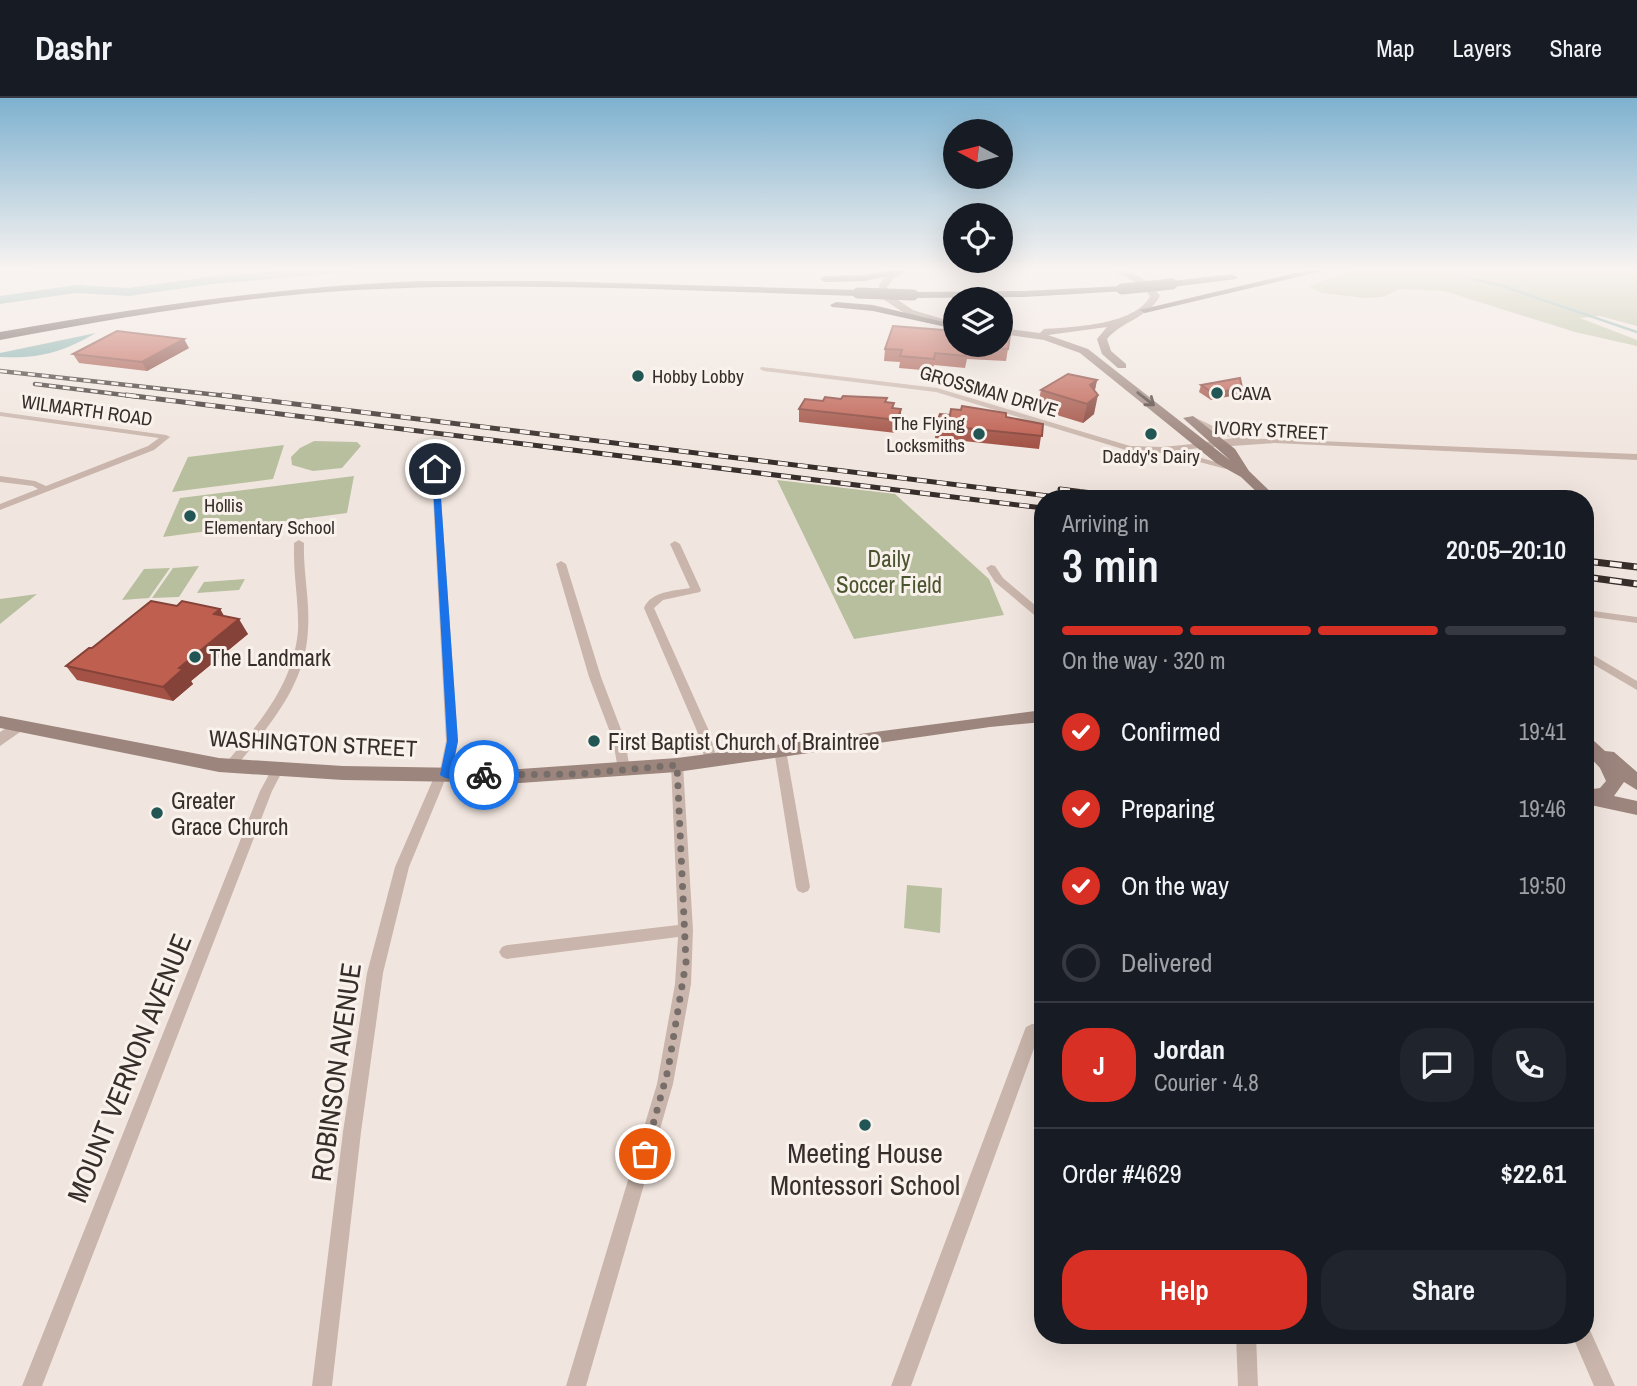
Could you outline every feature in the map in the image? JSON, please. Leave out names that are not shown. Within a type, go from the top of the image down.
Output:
[{"type":"highway","points":[[0,335],[41,328]]},
{"type":"main road","points":[[1013,331],[1077,328]]},
{"type":"main road","points":[[1111,328],[1102,342],[1108,354],[1132,374]]},
{"type":"main road","points":[[1013,333],[1045,337],[1080,348],[1262,490]]},
{"type":"main road","points":[[1185,415],[1239,461],[1240,471]]},
{"type":"main road","name":"WASHINGTON STREET","points":[[5,723],[230,766],[277,770],[542,776],[677,765],[1034,717]]},
{"type":"main road","points":[[1594,745],[1637,764]]},
{"type":"main road","points":[[1594,748],[1637,783]]},
{"type":"main road","points":[[1594,750],[1607,764],[1615,782],[1606,794],[1594,796]]},
{"type":"main road","points":[[1594,799],[1637,808]]},
{"type":"street","name":"GROSSMAN DRIVE","points":[[764,369],[937,390],[1118,445],[1155,450],[1203,445]]},
{"type":"street","name":"WILMARTH ROAD","points":[[0,414],[162,436],[166,437],[165,440]]},
{"type":"street","points":[[1185,415],[1228,434],[1274,440]]},
{"type":"street","points":[[0,507],[152,448],[165,440]]},
{"type":"street","name":"IVORY STREET","points":[[1203,445],[1274,440],[1637,457]]},
{"type":"street","points":[[433,442],[452,741],[443,775]]},
{"type":"street","name":"IVORY STREET","points":[[1221,444],[1637,465]]},
{"type":"street","points":[[1315,449],[1418,451],[1401,445]]},
{"type":"street","points":[[1155,450],[1196,457],[1240,471]]},
{"type":"street","points":[[0,479],[35,484],[45,489]]},
{"type":"street","points":[[230,766],[279,705],[298,668],[303,631],[299,543]]},
{"type":"street","points":[[675,544],[696,590],[656,598],[649,608],[703,731],[711,760]]},
{"type":"street","points":[[561,564],[595,677],[619,740],[624,770]]},
{"type":"street","points":[[991,568],[999,580],[1034,609]]},
{"type":"street","points":[[1594,614],[1637,620]]},
{"type":"street","points":[[1594,659],[1637,686]]},
{"type":"street","points":[[0,740],[5,723]]},
{"type":"street","points":[[780,750],[803,887]]},
{"type":"street","points":[[576,1386],[665,1084],[683,984],[686,930],[677,765]]},
{"type":"street","name":"MOUNT VERNON AVENUE","points":[[32,1386],[266,791],[277,770]]},
{"type":"street","name":"ROBINSON AVENUE","points":[[322,1386],[352,1132],[375,973],[402,867],[443,775]]},
{"type":"street","points":[[507,952],[686,930]]},
{"type":"street","points":[[901,1386],[1034,1031]]},
{"type":"street","points":[[1246,1344],[1248,1386]]},
{"type":"street","points":[[1586,1344],[1605,1386]]},
{"type":"green space","points":[[1563,328],[1606,328],[1637,340],[1637,346]]},
{"type":"green space","points":[[314,441],[357,442],[361,446],[342,468],[313,471],[292,465],[291,457],[300,448]]},
{"type":"green space","points":[[284,445],[273,479],[172,492],[188,457]]},
{"type":"green space","points":[[354,476],[347,513],[163,537],[180,498]]},
{"type":"green space","name":"Daily Soccer Field","points":[[777,480],[895,494],[989,579],[1004,615],[854,639]]},
{"type":"green space","points":[[199,566],[179,597],[152,598],[173,568]]},
{"type":"green space","points":[[170,568],[149,598],[122,600],[144,569]]},
{"type":"green space","points":[[245,579],[239,590],[197,593],[204,582]]},
{"type":"green space","points":[[37,594],[0,624],[0,599]]},
{"type":"green space","points":[[907,885],[942,888],[940,933],[904,928]]},
{"type":"water","points":[[96,333],[50,353],[27,357],[0,357],[0,353]]},
{"type":"building","points":[[892,328],[943,330],[943,354],[935,353],[934,359],[900,356],[902,350],[885,349]]},
{"type":"building","points":[[117,331],[184,339],[142,362],[73,354]]},
{"type":"building","points":[[1068,374],[1097,380],[1090,385],[1098,395],[1087,404],[1041,390]]},
{"type":"building","points":[[1240,378],[1242,388],[1213,393],[1201,385]]},
{"type":"building","points":[[843,396],[887,398],[885,402],[894,403],[892,408],[901,409],[897,420],[799,409],[805,399],[823,401],[825,397],[841,399]]},
{"type":"building","points":[[962,406],[1006,413],[1006,417],[1043,424],[1042,436],[936,425],[940,414],[950,415],[951,409],[961,410]]},
{"type":"building","name":"The Landmark","points":[[151,601],[177,606],[182,601],[220,609],[214,614],[239,619],[179,668],[183,669],[163,687],[66,666],[92,648]]},
{"type":"waterway","points":[[1626,328],[1637,332]]},
{"type":"railway","points":[[0,371],[236,397]]},
{"type":"railway","points":[[35,384],[140,397]]},
{"type":"railway","points":[[126,395],[1034,507]]},
{"type":"railway","points":[[222,395],[1034,494]]},
{"type":"railway","points":[[1060,489],[1068,490]]},
{"type":"railway","points":[[1594,562],[1637,567]]},
{"type":"railway","points":[[1594,578],[1637,584]]},
{"type":"way so far","points":[[484,775],[578,774],[677,765],[686,962],[668,1070],[645,1154]]},
{"type":"place","name":"Hobby Lobby","points":[[638,376]]},
{"type":"place","name":"CAVA","points":[[1217,393]]},
{"type":"place","name":"The Flying Locksmiths","points":[[979,434]]},
{"type":"place","name":"Daddy's Dairy","points":[[1151,434]]},
{"type":"place","name":"Hollis Elementary School","points":[[190,516]]},
{"type":"place","name":"The Landmark","points":[[195,657]]},
{"type":"place","name":"First Baptist Church of Braintree","points":[[594,741]]},
{"type":"place","name":"Greater Grace Church","points":[[157,813]]},
{"type":"place","name":"Meeting House Montessori School","points":[[865,1125]]},
{"type":"route","points":[[435,469],[452,741],[446,775],[484,775]]}]
